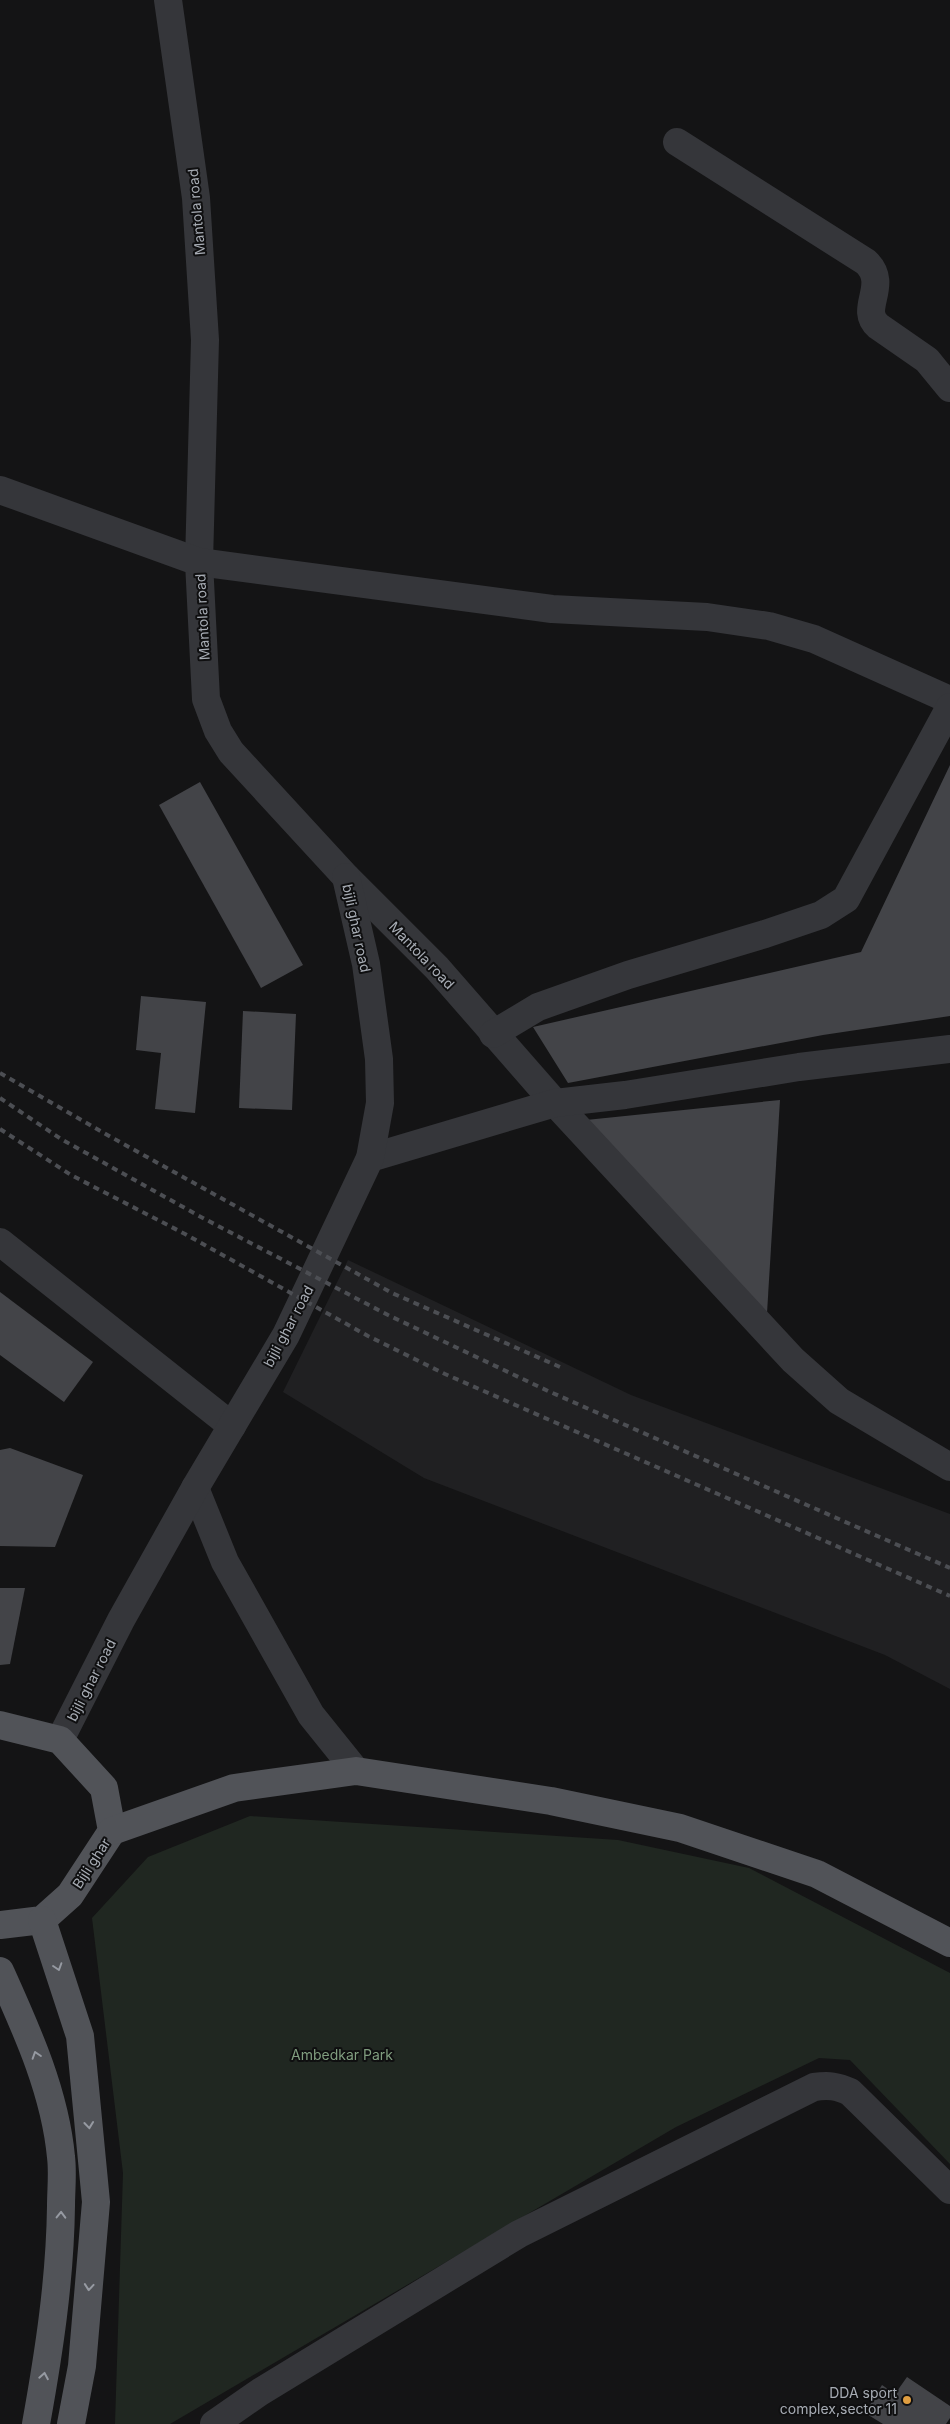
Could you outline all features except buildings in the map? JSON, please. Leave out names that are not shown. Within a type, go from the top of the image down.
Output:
[{"type":"main road","points":[[0,1725],[60,1740]]},
{"type":"main road","name":"Bijli ghar","points":[[42,1920],[70,1895],[112,1831],[104,1788],[60,1740]]},
{"type":"main road","points":[[112,1831],[234,1788],[356,1770],[551,1801],[680,1828],[818,1874],[950,1943]]},
{"type":"main road","points":[[0,1925],[42,1920],[80,2036],[96,2202],[82,2366],[71,2424]]},
{"type":"main road","points":[[0,1972],[33,2043],[50,2096],[61,2157],[60,2246],[49,2350],[36,2424]]},
{"type":"street","name":"Mantola road","points":[[168,0],[196,198],[205,340],[198,562],[206,699],[218,731],[232,752],[346,877],[437,968],[555,1103],[793,1360],[838,1401],[950,1467]]},
{"type":"street","points":[[677,142],[866,262],[875,273],[877,283],[870,313],[871,320],[927,360],[950,388]]},
{"type":"street","points":[[0,490],[198,562],[552,609],[707,617],[769,626],[814,639],[950,700]]},
{"type":"street","points":[[494,1034],[538,1007],[628,975],[766,934],[821,915],[846,899],[950,708]]},
{"type":"street","name":"bijli ghar road","points":[[60,1740],[121,1620],[195,1488],[286,1335],[370,1158],[380,1103],[379,1059],[366,964],[346,877]]},
{"type":"street","points":[[370,1158],[555,1103],[625,1095],[798,1067],[950,1049]]},
{"type":"street","points":[[0,1242],[232,1426]]},
{"type":"street","points":[[195,1488],[225,1562],[311,1715],[356,1770]]},
{"type":"street","points":[[214,2424],[260,2392],[520,2234],[814,2087],[839,2086],[850,2092],[950,2190]]},
{"type":"shaded area","points":[[348,1260],[631,1395],[950,1514],[950,1689],[885,1655],[424,1478],[283,1392]]},
{"type":"green space","name":"Ambedkar Park","points":[[250,1816],[618,1840],[749,1868],[950,1973],[950,2164],[850,2060],[819,2058],[676,2127],[170,2424],[115,2424],[123,2173],[92,1918],[148,1857]]},
{"type":"railway","points":[[0,1073],[102,1132],[392,1293],[560,1367]]},
{"type":"railway","points":[[0,1098],[61,1139],[201,1217],[388,1315],[548,1391],[950,1568]]},
{"type":"railway","points":[[0,1129],[71,1175],[185,1234],[368,1336],[445,1374],[950,1596]]},
{"type":"place","name":"DDA sport complex,sector 11","points":[[907,2400]]}]
